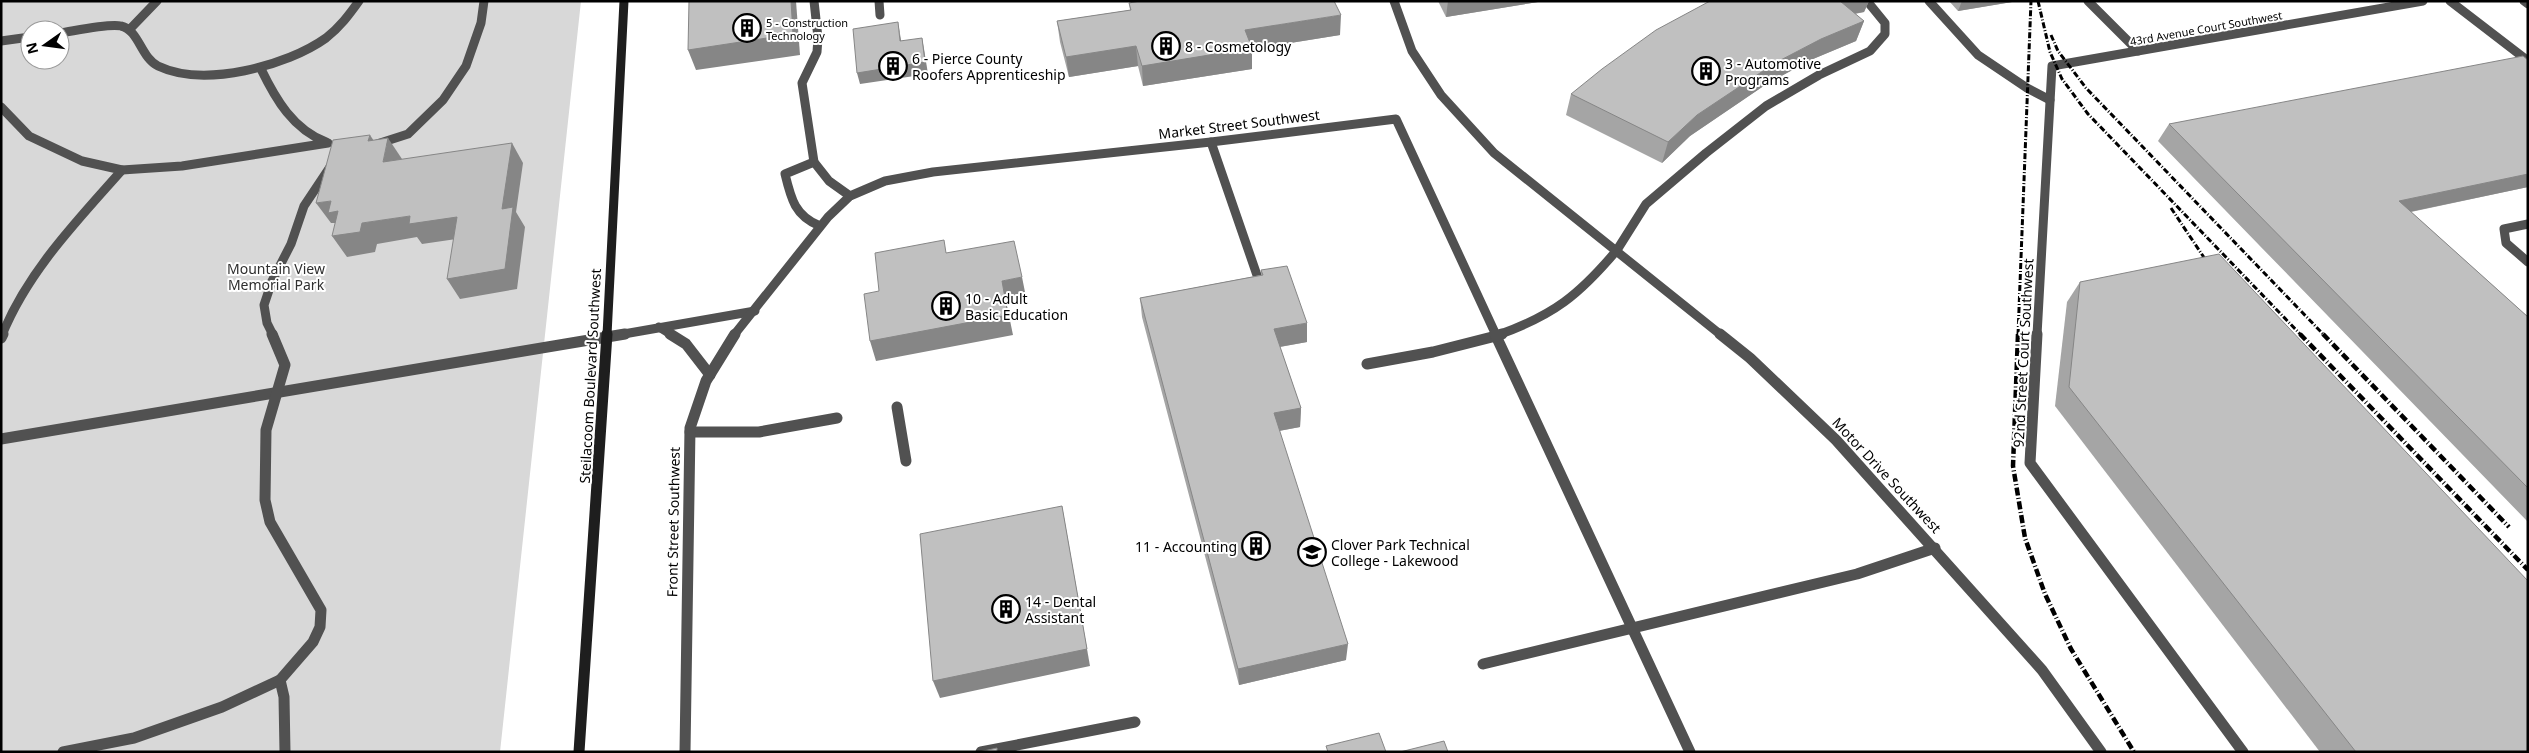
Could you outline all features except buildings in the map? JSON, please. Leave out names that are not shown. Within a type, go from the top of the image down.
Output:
[{"type":"main road","name":"Steilacoom Boulevard Southwest","points":[[579,752],[607,337],[624,1]]},
{"type":"street","points":[[130,29],[158,1]]},
{"type":"street","points":[[70,32],[119,26],[130,29],[140,49],[158,66],[182,74],[222,76],[260,69],[325,40],[355,11],[359,1]]},
{"type":"street","points":[[372,145],[408,134],[444,100],[466,66],[481,23],[484,1]]},
{"type":"street","points":[[814,1],[818,38],[817,52],[802,83],[814,162],[829,181],[850,196]]},
{"type":"street","points":[[879,1],[880,14]]},
{"type":"street","name":"Motor Drive Southwest","points":[[1394,1],[1412,51],[1441,95],[1494,153],[1750,358],[1836,440],[1935,548],[2042,670],[2102,752]]},
{"type":"street","points":[[1368,364],[1433,352],[1496,336],[1536,322],[1567,302],[1590,283],[1617,250],[1646,204],[1759,112],[1820,75],[1870,51],[1885,34],[1885,23],[1867,1]]},
{"type":"street","points":[[1929,1],[1978,54],[2028,88],[2050,100]]},
{"type":"street","points":[[2088,1],[2138,51]]},
{"type":"street","name":"43rd Avenue Court Southwest","points":[[2052,66],[2423,1]]},
{"type":"street","points":[[2450,1],[2528,61]]},
{"type":"street","points":[[2524,1],[2528,4]]},
{"type":"street","points":[[1,41],[20,38]]},
{"type":"street","name":"92nd Street Court Southwest","points":[[2052,66],[2030,463],[2243,752]]},
{"type":"street","points":[[260,69],[276,100],[312,139],[334,148]]},
{"type":"street","points":[[1,108],[29,136],[82,161],[122,170],[182,166],[334,148]]},
{"type":"street","name":"Market Street Southwest","points":[[755,311],[820,226],[850,196],[885,181],[907,176],[1396,119],[1496,336]]},
{"type":"street","points":[[1211,142],[1259,281]]},
{"type":"street","points":[[63,752],[134,738],[222,707],[280,680],[313,642],[320,626],[321,610],[270,522],[265,500],[266,430],[285,365],[279,347],[267,323],[264,305],[272,281],[291,244],[304,206],[334,148]]},
{"type":"street","points":[[814,162],[785,174],[793,204],[804,220],[820,226]]},
{"type":"street","points":[[1,338],[23,295],[54,250],[122,170]]},
{"type":"street","points":[[2528,224],[2504,229],[2506,243],[2528,262]]},
{"type":"street","points":[[1,440],[276,391],[755,311]]},
{"type":"street","name":"Front Street Southwest","points":[[685,752],[690,432],[697,402],[710,375],[733,337],[755,311]]},
{"type":"street","points":[[658,327],[686,344],[699,358],[710,375]]},
{"type":"street","points":[[1496,336],[1690,752]]},
{"type":"street","points":[[897,408],[906,461]]},
{"type":"street","points":[[690,432],[759,432],[837,418]]},
{"type":"street","points":[[1483,664],[1632,626],[1857,574],[1935,548]]},
{"type":"street","points":[[280,680],[284,697],[285,752]]},
{"type":"street","points":[[982,752],[1135,722]]},
{"type":"green space","name":"Mountain View Memorial Park","points":[[1,1],[581,1],[500,752],[1,752]]},
{"type":"railway","points":[[2018,335],[2031,1]]},
{"type":"railway","points":[[2038,1],[2050,52],[2062,79],[2088,114],[2301,335]]},
{"type":"railway","points":[[2051,35],[2058,51],[2086,88],[2324,335]]},
{"type":"railway","points":[[2171,208],[2211,268]]},
{"type":"railway","points":[[2018,334],[2013,466],[2025,538],[2045,594],[2071,649],[2134,752]]},
{"type":"railway","points":[[2300,334],[2528,570]]},
{"type":"railway","points":[[2323,334],[2509,527]]},
{"type":"place","name":"5 - Construction Technology","points":[[747,28]]},
{"type":"place","name":"8 - Cosmetology","points":[[1166,46]]},
{"type":"place","name":"6 - Pierce County Roofers Apprenticeship","points":[[893,66]]},
{"type":"place","name":"3 - Automotive Programs","points":[[1706,71]]},
{"type":"place","name":"10 - Adult Basic Education","points":[[946,306]]},
{"type":"place","name":"11 - Accounting","points":[[1256,546]]},
{"type":"place","name":"Clover Park Technical College - Lakewood","points":[[1312,552]]},
{"type":"place","name":"14 - Dental Assistant","points":[[1006,609]]}]
